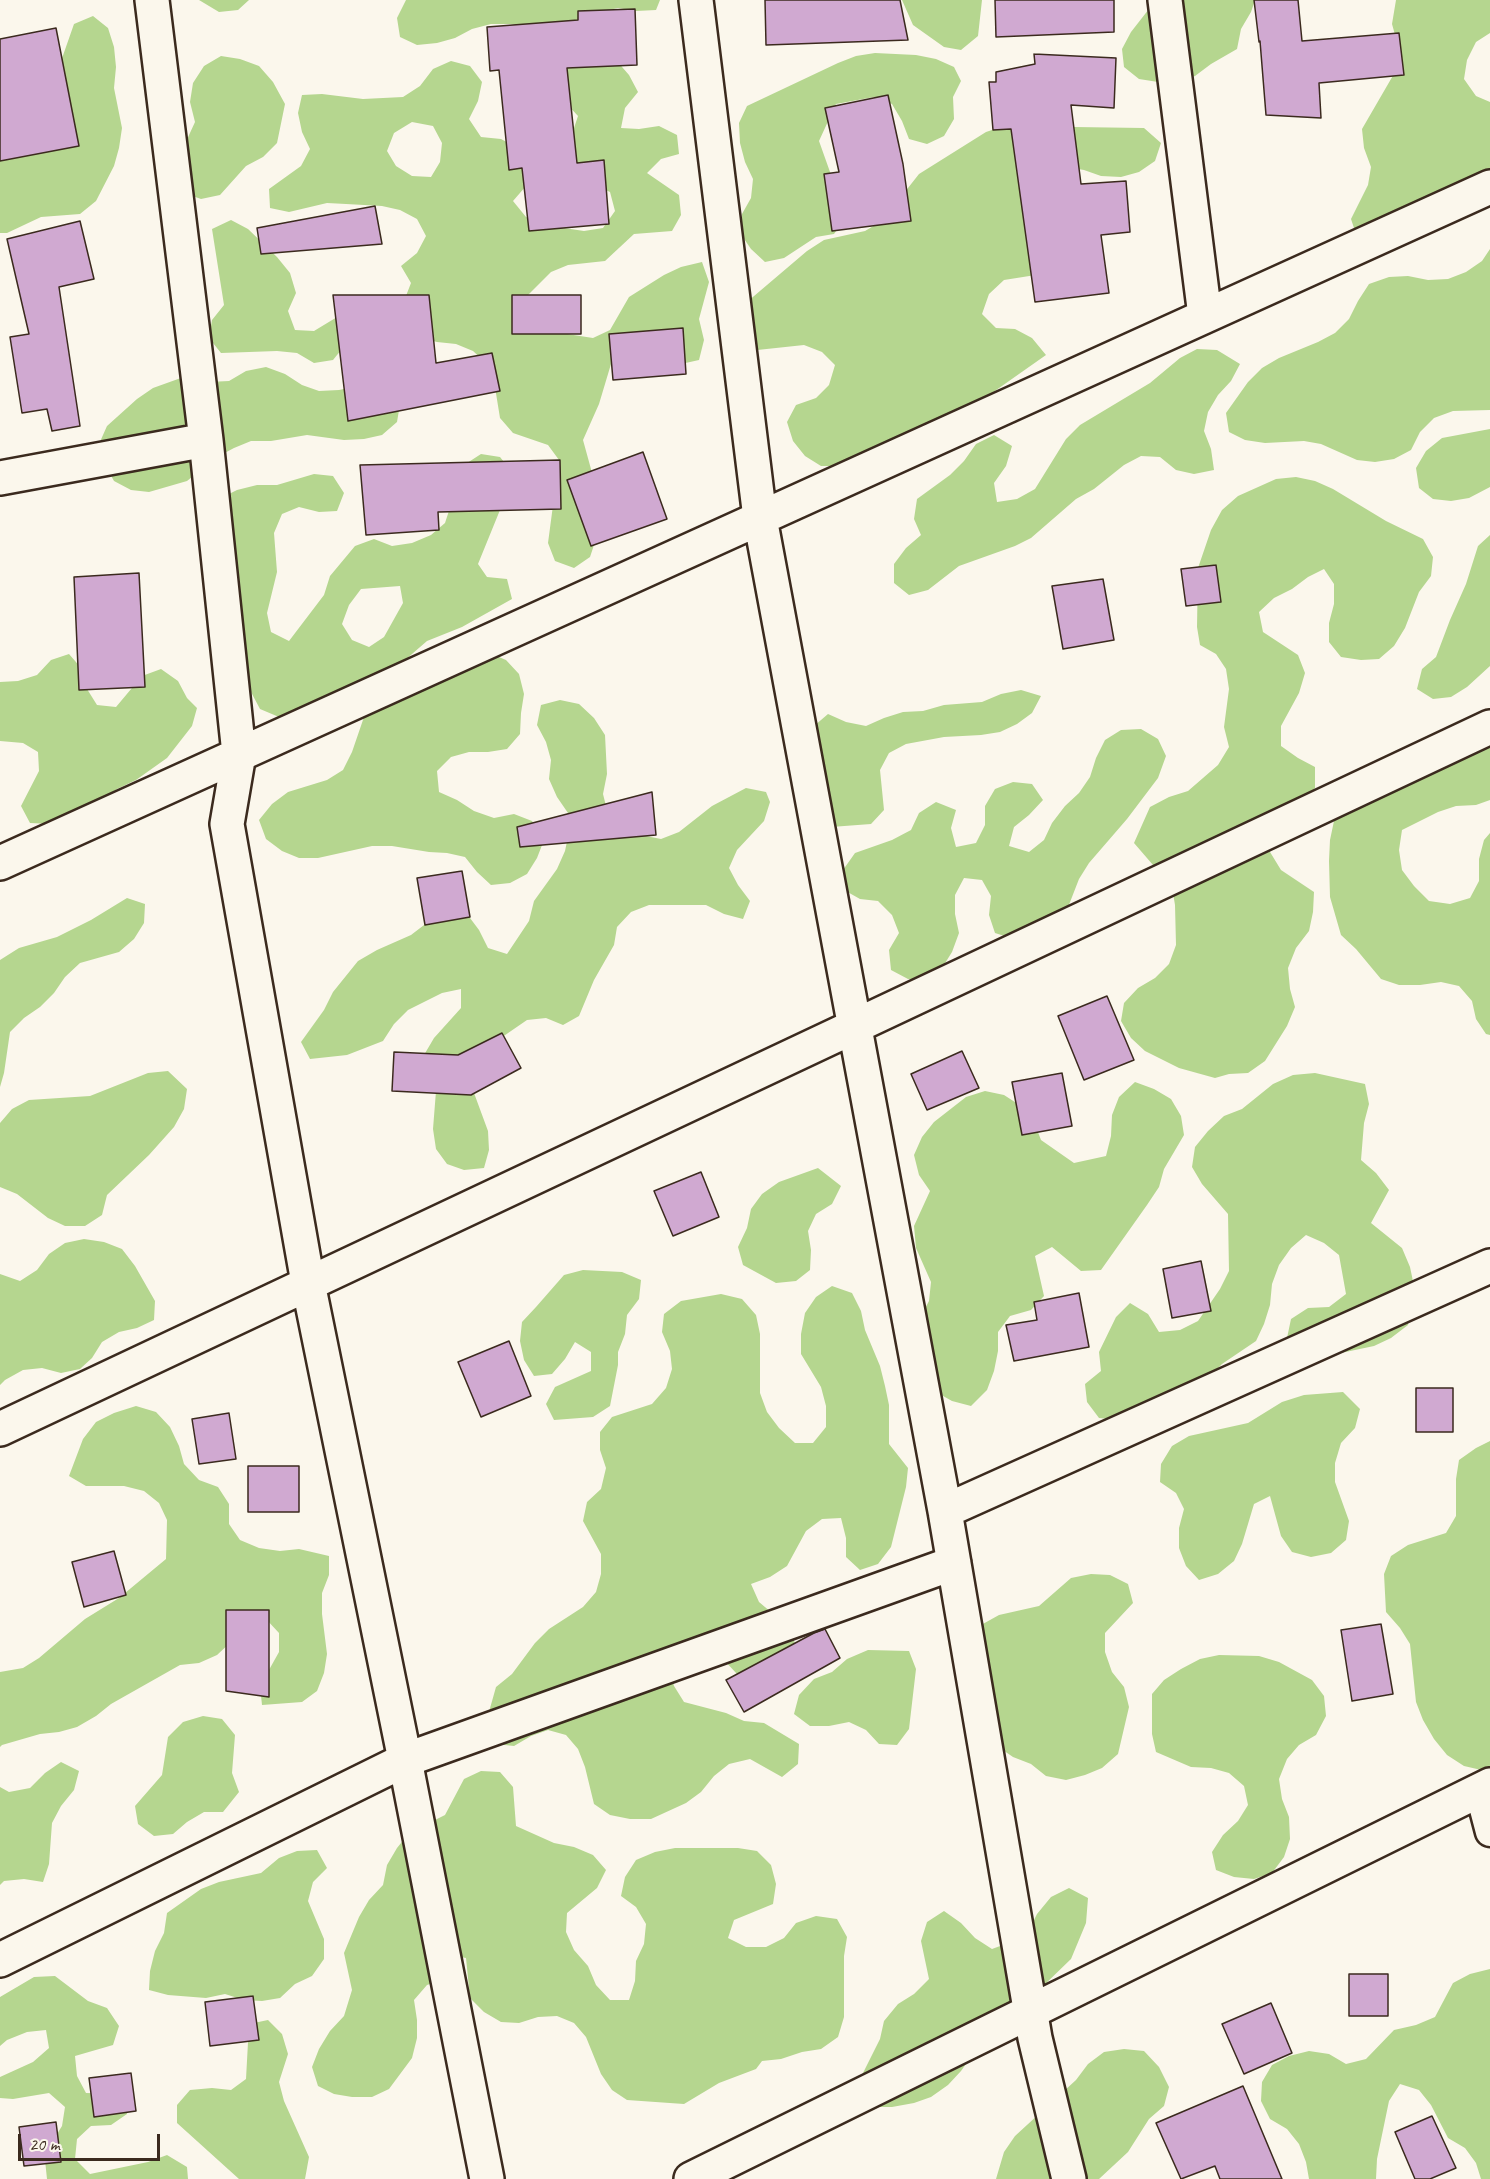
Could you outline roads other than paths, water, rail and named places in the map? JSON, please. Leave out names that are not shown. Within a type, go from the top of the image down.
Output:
[{"type":"street","points":[[152,0],[206,440],[239,754],[226,824],[308,1283],[487,2179]]},
{"type":"street","points":[[696,0],[760,518],[945,1511],[1035,2038],[1069,2179]]},
{"type":"street","points":[[1165,0],[1205,316]]},
{"type":"street","points":[[0,863],[1490,187]]},
{"type":"street","points":[[0,478],[206,440]]},
{"type":"street","points":[[0,1429],[1490,727]]},
{"type":"street","points":[[945,1511],[1490,1266]]},
{"type":"street","points":[[0,1960],[405,1760],[954,1563]]},
{"type":"street","points":[[691,2179],[1485,1788]]},
{"type":"lane","points":[[1485,1788],[1490,1832]]}]
